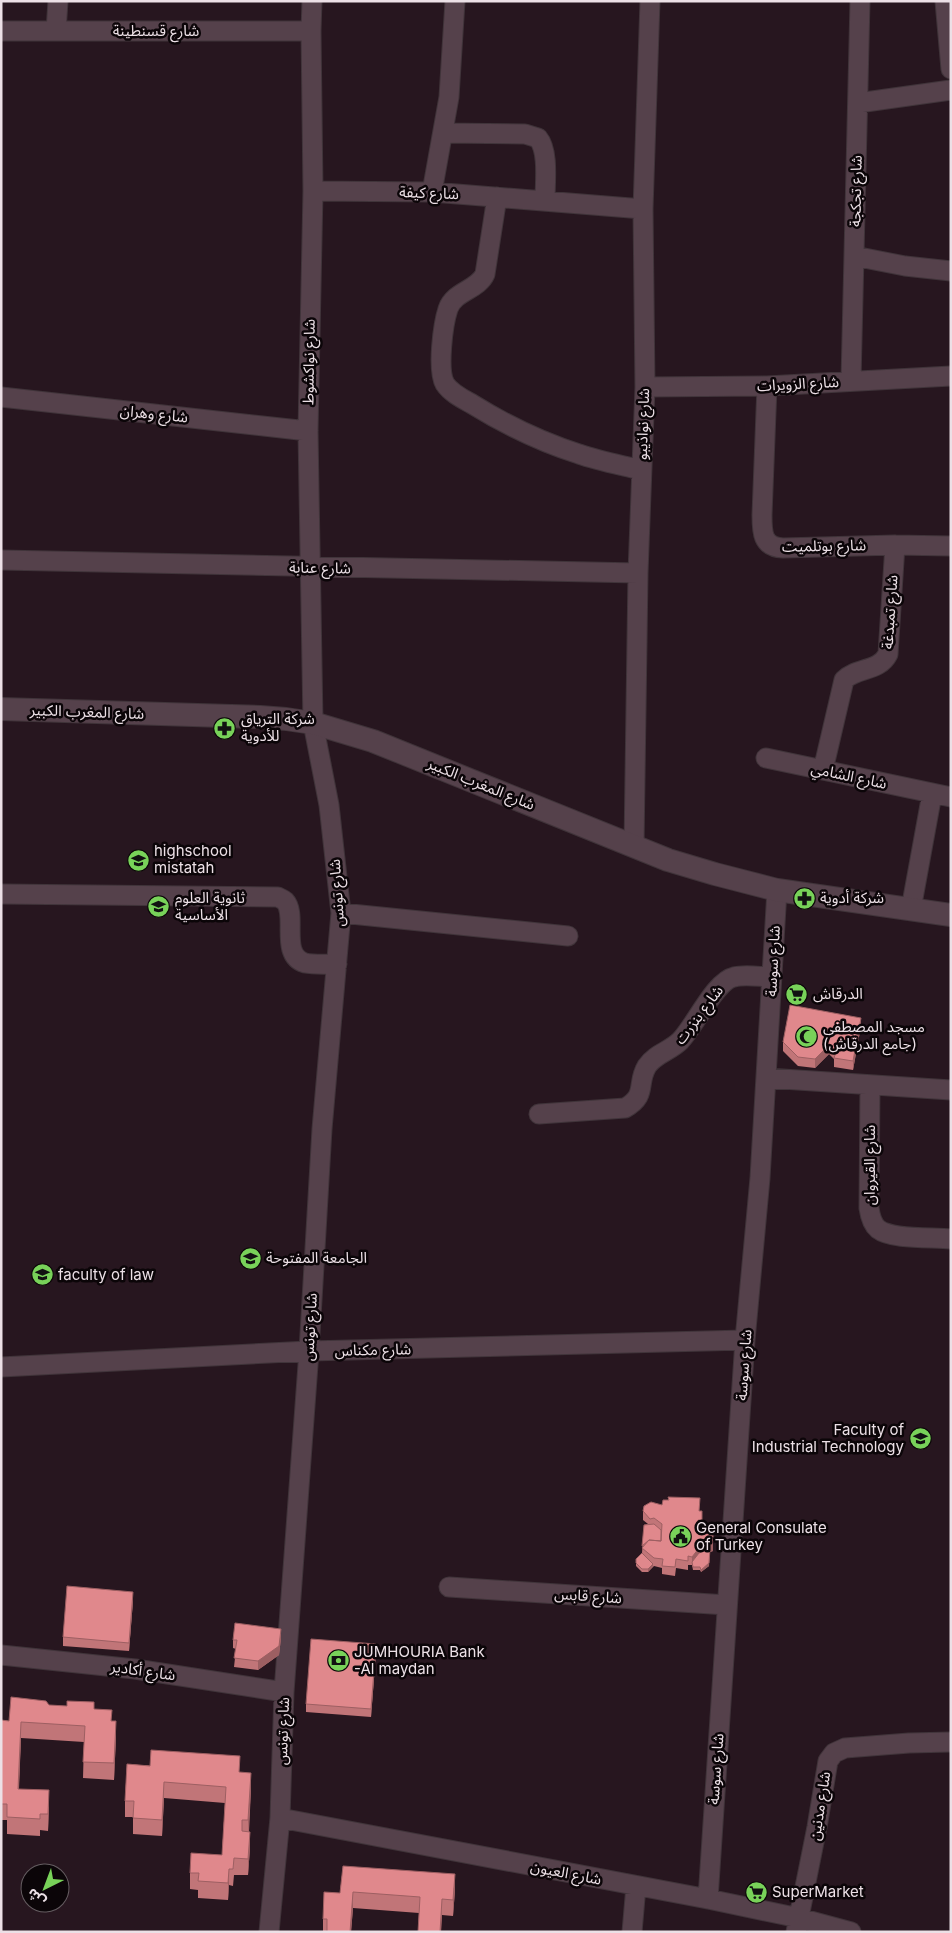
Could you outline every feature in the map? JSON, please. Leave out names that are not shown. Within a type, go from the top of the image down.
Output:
[{"type":"street","points":[[56,31],[58,1]]},
{"type":"street","name":"شارع نواكشوط","points":[[312,1],[313,191],[308,431],[313,723]]},
{"type":"street","points":[[432,192],[443,133],[451,72],[454,1]]},
{"type":"street","name":"شارع نواذيبو","points":[[634,846],[638,573],[645,388],[643,209],[650,1]]},
{"type":"street","name":"شارع تجكجة","points":[[851,381],[860,1]]},
{"type":"street","points":[[945,1],[951,69]]},
{"type":"street","name":"شارع قسنطينة","points":[[1,31],[311,30]]},
{"type":"street","points":[[858,103],[951,90]]},
{"type":"street","points":[[443,133],[525,134],[538,138],[543,147],[545,200]]},
{"type":"street","name":"شارع كيفة","points":[[313,191],[432,192],[643,209]]},
{"type":"street","points":[[497,197],[486,274],[479,283],[456,298],[447,311],[440,365],[445,384],[454,393],[522,432],[580,455],[642,470]]},
{"type":"street","points":[[854,256],[905,266],[951,271]]},
{"type":"street","name":"شارع الزويرات","points":[[645,388],[767,386],[951,376]]},
{"type":"street","name":"شارع بوتلميت","points":[[767,386],[762,515],[763,535],[767,543],[777,548],[895,545],[951,546]]},
{"type":"street","name":"شارع وهران","points":[[1,397],[308,431]]},
{"type":"street","name":"شارع تمبدغة","points":[[823,770],[844,680],[854,673],[879,665],[888,654],[895,545]]},
{"type":"street","name":"شارع عنابة","points":[[1,560],[638,573]]},
{"type":"street","name":"شارع المغرب الكبير","points":[[1,709],[286,719],[313,723],[373,741],[668,860],[777,890],[951,915]]},
{"type":"street","name":"شارع تونس","points":[[269,1932],[280,1818],[284,1692],[309,1352],[322,1129],[341,913],[329,805],[313,723]]},
{"type":"street","name":"شارع الشامي","points":[[766,758],[951,797]]},
{"type":"street","points":[[911,909],[932,794]]},
{"type":"street","name":"شارع سوسة","points":[[708,1900],[746,1340],[767,1078],[777,890]]},
{"type":"street","points":[[1,894],[278,897],[285,901],[288,908],[292,950],[297,958],[304,962],[337,964]]},
{"type":"street","points":[[341,913],[568,936]]},
{"type":"street","name":"شارع بنزرت","points":[[539,1114],[625,1108],[635,1102],[641,1092],[644,1071],[651,1060],[673,1048],[683,1039],[721,984],[734,976],[772,977]]},
{"type":"street","points":[[767,1078],[951,1090]]},
{"type":"street","name":"شارع القيروان","points":[[870,1085],[869,1208],[871,1218],[877,1228],[888,1235],[951,1239]]},
{"type":"street","name":"شارع مكناس","points":[[1,1367],[309,1352],[746,1340]]},
{"type":"street","name":"شارع قابس","points":[[449,1586],[727,1605]]},
{"type":"street","name":"شارع أكادير","points":[[1,1655],[135,1669],[284,1692]]},
{"type":"street","name":"شارع مدنين","points":[[797,1925],[828,1761],[834,1753],[845,1748],[951,1742]]},
{"type":"street","name":"شارع العيون","points":[[280,1818],[708,1900],[797,1925],[851,1932]]},
{"type":"street","points":[[632,1932],[636,1886]]},
{"type":"building","points":[[790,1005],[861,1018],[853,1061],[834,1058],[836,1052],[829,1045],[815,1059],[798,1057],[783,1042]]},
{"type":"building","name":"General Consulate of Turkey","points":[[668,1497],[700,1498],[699,1511],[702,1511],[702,1521],[698,1520],[698,1533],[713,1534],[713,1542],[699,1548],[692,1557],[688,1556],[688,1561],[676,1559],[675,1567],[662,1566],[663,1559],[654,1558],[642,1548],[649,1540],[661,1541],[662,1524],[654,1518],[650,1519],[643,1511],[644,1506],[651,1502],[662,1505],[663,1500],[669,1500]]},
{"type":"building","points":[[654,1524],[661,1530],[661,1541],[649,1540],[642,1546],[644,1525]]},
{"type":"building","points":[[710,1549],[709,1563],[701,1570],[700,1567],[693,1567],[692,1562],[699,1553]]},
{"type":"building","points":[[642,1553],[653,1564],[648,1569],[642,1569],[636,1563],[636,1559]]},
{"type":"building","points":[[67,1586],[133,1592],[129,1643],[63,1637]]},
{"type":"building","points":[[235,1623],[281,1629],[279,1646],[258,1661],[234,1658],[237,1640],[233,1640]]},
{"type":"building","points":[[311,1639],[376,1644],[371,1709],[306,1704]]},
{"type":"building","points":[[11,1697],[46,1701],[49,1705],[67,1706],[67,1701],[94,1702],[94,1709],[112,1710],[111,1721],[116,1721],[114,1763],[83,1762],[85,1726],[21,1722],[18,1789],[49,1790],[48,1814],[40,1814],[40,1819],[7,1817],[7,1804],[1,1804],[1,1720],[9,1721]]},
{"type":"building","points":[[151,1750],[240,1756],[239,1772],[251,1773],[248,1820],[242,1820],[242,1831],[250,1832],[248,1859],[234,1858],[233,1869],[229,1869],[228,1883],[198,1881],[199,1873],[190,1873],[191,1853],[222,1855],[226,1787],[164,1782],[162,1820],[133,1818],[134,1801],[125,1801],[127,1764],[150,1766]]},
{"type":"building","points":[[343,1866],[455,1874],[453,1900],[442,1899],[440,1932],[418,1932],[420,1897],[353,1892],[350,1932],[327,1932],[327,1919],[323,1919],[324,1892],[340,1893]]},
{"type":"place","name":"شركة الترياق للأدوية","points":[[225,728]]},
{"type":"place","name":"highschool mistatah","points":[[138,860]]},
{"type":"place","name":"شركة أدوية","points":[[804,898]]},
{"type":"place","name":"ثانوية العلوم الأساسية","points":[[159,907]]},
{"type":"place","name":"الدرقاش","points":[[797,994]]},
{"type":"place","name":"مسجد المصطفى (جامع الدرقاش)","points":[[807,1036]]},
{"type":"place","name":"الجامعة المفتوحة","points":[[250,1258]]},
{"type":"place","name":"faculty of law","points":[[42,1275]]},
{"type":"place","name":"Faculty of Industrial Technology","points":[[920,1439]]},
{"type":"place","name":"General Consulate of Turkey","points":[[680,1537]]},
{"type":"place","name":"JUMHOURIA Bank -Al maydan","points":[[338,1661]]},
{"type":"place","name":"SuperMarket","points":[[756,1892]]}]
